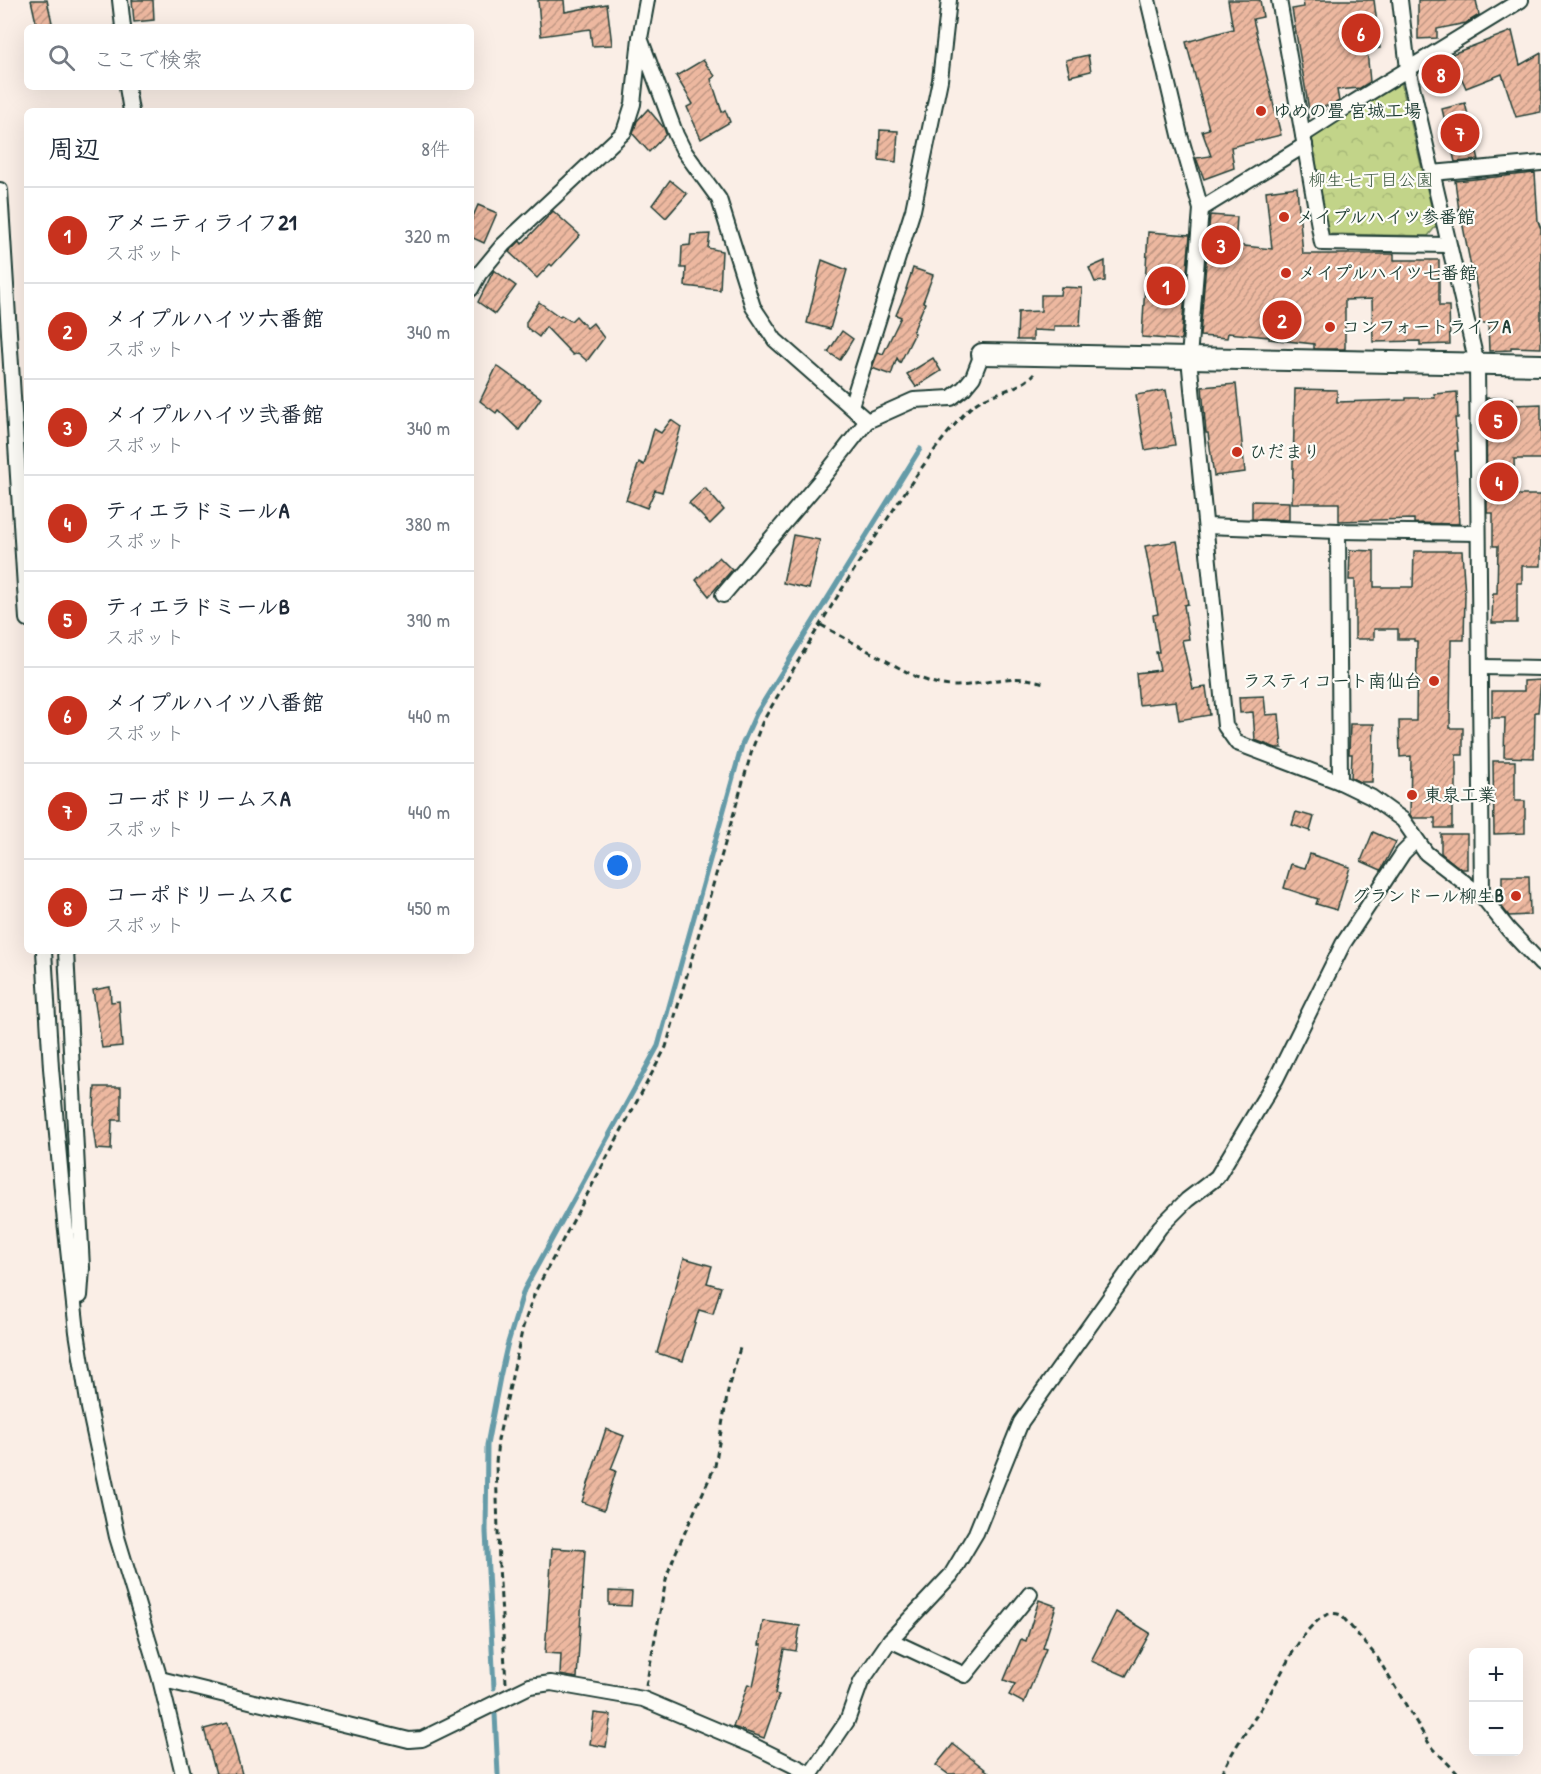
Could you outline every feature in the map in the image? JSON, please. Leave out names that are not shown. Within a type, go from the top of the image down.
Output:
[{"type":"street","points":[[120,0],[123,24]]},
{"type":"street","points":[[474,283],[503,245],[624,132],[633,104],[640,38],[647,0]]},
{"type":"street","points":[[850,406],[913,210],[940,80],[949,0]]},
{"type":"street","points":[[1148,0],[1180,135],[1201,209],[1189,358],[1225,726],[1238,743],[1340,782],[1371,797],[1402,820],[1426,853],[1482,896],[1508,929],[1541,964]]},
{"type":"street","points":[[1279,0],[1322,243],[1448,245]]},
{"type":"street","points":[[1400,0],[1408,69],[1477,364],[1482,896]]},
{"type":"street","points":[[1201,209],[1408,69],[1521,0]]},
{"type":"street","points":[[640,38],[676,135],[684,151],[719,199],[753,307],[775,340],[867,421]]},
{"type":"street","points":[[128,90],[130,108]]},
{"type":"street","points":[[1432,173],[1541,163]]},
{"type":"street","points":[[0,190],[24,571]]},
{"type":"street","points":[[723,595],[824,476],[867,421],[914,400],[951,398],[973,377],[982,354],[1541,365]]},
{"type":"street","points":[[1206,525],[1338,531],[1478,533]]},
{"type":"street","points":[[1338,531],[1340,782]]},
{"type":"street","points":[[1480,667],[1541,668]]},
{"type":"street","points":[[160,1679],[409,1740],[422,1739],[530,1686],[551,1683],[643,1699],[752,1745],[811,1774],[847,1721],[861,1682],[890,1640],[951,1575],[976,1533],[1021,1422],[1061,1363],[1160,1227],[1187,1200],[1217,1176],[1276,1079],[1342,944],[1402,853],[1416,840]]},
{"type":"street","points":[[44,954],[64,1212],[89,1408],[117,1538],[160,1679],[183,1774]]},
{"type":"street","points":[[66,954],[82,1268],[78,1332]]},
{"type":"street","points":[[890,1640],[965,1675],[1030,1593]]},
{"type":"path","points":[[507,1697],[495,1463],[523,1327],[536,1292],[666,1047],[753,747],[762,723],[866,551],[919,471],[968,409],[987,396],[1011,388],[1030,378],[1038,369],[1041,356]]},
{"type":"path","points":[[821,625],[916,677],[931,682],[954,686],[1027,677],[1044,683]]},
{"type":"path","points":[[643,1699],[667,1575],[715,1466],[729,1385],[740,1348]]},
{"type":"path","points":[[1222,1774],[1227,1761],[1269,1697],[1285,1664],[1314,1624],[1326,1614],[1334,1612],[1341,1616],[1377,1658],[1430,1745],[1458,1774]]},
{"type":"green space","name":"柳生七丁目公園","points":[[1401,82],[1436,226],[1428,236],[1327,234],[1312,136]]},
{"type":"building","points":[[31,0],[47,0],[52,24],[36,24]]},
{"type":"building","points":[[132,0],[153,0],[154,20],[134,22]]},
{"type":"building","points":[[538,0],[564,0],[565,12],[607,4],[612,45],[592,46],[590,29],[541,36]]},
{"type":"building","points":[[1228,0],[1260,0],[1263,17],[1253,19],[1281,135],[1231,147],[1234,168],[1204,179],[1196,158],[1211,156],[1202,131],[1209,129],[1186,42],[1233,29]]},
{"type":"building","points":[[1303,0],[1374,0],[1380,48],[1367,50],[1370,82],[1360,88],[1337,90],[1339,101],[1332,105],[1309,110],[1292,9],[1304,7]]},
{"type":"building","points":[[1418,0],[1476,0],[1479,15],[1466,23],[1437,29],[1437,38],[1418,39]]},
{"type":"building","points":[[1512,31],[1520,65],[1541,53],[1541,112],[1516,117],[1502,74],[1466,88],[1461,77],[1430,88],[1424,70],[1454,59],[1452,54]]},
{"type":"building","points":[[1088,55],[1091,71],[1070,76],[1066,60]]},
{"type":"building","points":[[703,60],[715,76],[711,79],[722,112],[725,110],[730,122],[701,139],[687,107],[693,104],[676,76]]},
{"type":"building","points":[[1465,103],[1479,160],[1455,162],[1442,109]]},
{"type":"building","points":[[648,109],[664,128],[666,134],[649,152],[633,134],[637,121]]},
{"type":"building","points":[[880,130],[898,131],[896,162],[879,160]]},
{"type":"building","points":[[1535,173],[1538,221],[1541,229],[1541,348],[1511,347],[1511,350],[1489,351],[1488,323],[1480,323],[1473,267],[1471,267],[1459,211],[1455,181]]},
{"type":"building","points":[[670,180],[687,194],[666,218],[652,205]]},
{"type":"building","points":[[1297,187],[1303,254],[1394,254],[1394,260],[1439,260],[1439,306],[1449,306],[1450,344],[1420,345],[1420,341],[1373,342],[1372,299],[1345,300],[1345,349],[1314,349],[1314,344],[1228,333],[1227,338],[1200,336],[1210,215],[1237,217],[1235,245],[1272,249],[1266,191]]},
{"type":"building","points":[[478,205],[497,213],[484,243],[474,238],[474,214]]},
{"type":"building","points":[[553,211],[580,235],[552,266],[550,264],[537,278],[509,252],[520,241],[522,244]]},
{"type":"building","points":[[1148,232],[1190,235],[1181,340],[1142,337]]},
{"type":"building","points":[[710,234],[708,248],[722,251],[720,290],[685,286],[686,268],[681,268],[682,246],[690,245],[691,235]]},
{"type":"building","points":[[822,260],[847,270],[830,329],[807,323]]},
{"type":"building","points":[[1105,261],[1105,281],[1095,282],[1089,268]]},
{"type":"building","points":[[913,268],[933,275],[913,332],[915,333],[900,363],[897,358],[891,375],[872,368],[878,352],[883,354],[901,317],[896,315]]},
{"type":"building","points":[[494,270],[516,286],[495,314],[478,302]]},
{"type":"building","points":[[1061,287],[1082,288],[1080,326],[1054,326],[1054,331],[1033,330],[1033,340],[1017,340],[1018,312],[1041,311],[1041,295],[1060,295]]},
{"type":"building","points":[[539,302],[560,317],[561,315],[571,321],[576,316],[587,328],[593,323],[604,338],[587,361],[578,353],[573,355],[546,327],[539,337],[526,327],[526,322]]},
{"type":"building","points":[[842,331],[853,339],[840,360],[828,352]]},
{"type":"building","points":[[933,358],[941,371],[916,387],[907,374]]},
{"type":"building","points":[[497,366],[541,398],[519,430],[498,410],[496,413],[480,401]]},
{"type":"building","points":[[1236,384],[1245,472],[1214,476],[1208,433],[1206,433],[1202,387]]},
{"type":"building","points":[[1295,389],[1337,390],[1337,402],[1435,398],[1434,394],[1457,392],[1458,418],[1455,418],[1458,451],[1455,451],[1459,524],[1414,523],[1414,519],[1339,521],[1339,503],[1292,503]]},
{"type":"building","points":[[1166,390],[1175,445],[1145,450],[1136,395]]},
{"type":"building","points":[[1486,398],[1513,398],[1514,405],[1541,404],[1541,459],[1514,459],[1515,495],[1541,495],[1541,566],[1522,566],[1522,583],[1517,583],[1517,623],[1492,623],[1493,593],[1497,593],[1498,546],[1493,546],[1493,513],[1487,513]]},
{"type":"building","points":[[671,420],[681,427],[662,492],[655,490],[647,508],[626,500],[639,462],[644,465],[654,429],[661,433]]},
{"type":"building","points":[[705,488],[724,510],[710,524],[689,503]]},
{"type":"building","points":[[1252,501],[1289,502],[1289,520],[1252,519]]},
{"type":"building","points":[[793,535],[820,540],[809,589],[783,583]]},
{"type":"building","points":[[1177,541],[1188,604],[1184,605],[1189,639],[1182,640],[1193,689],[1206,687],[1210,715],[1179,720],[1176,701],[1139,705],[1136,673],[1160,670],[1153,615],[1158,614],[1145,546]]},
{"type":"building","points":[[1350,550],[1374,551],[1374,587],[1413,587],[1414,551],[1462,551],[1465,595],[1464,640],[1451,640],[1450,728],[1463,728],[1463,755],[1456,755],[1456,792],[1452,792],[1452,828],[1435,828],[1435,818],[1413,818],[1410,815],[1411,756],[1400,757],[1399,721],[1416,721],[1417,641],[1398,639],[1398,629],[1374,629],[1374,639],[1355,639],[1355,580],[1349,580]]},
{"type":"building","points":[[719,557],[732,570],[709,596],[696,580]]},
{"type":"building","points":[[1541,680],[1538,712],[1535,712],[1534,758],[1504,757],[1505,718],[1492,718],[1492,691],[1524,691],[1524,681]]},
{"type":"building","points":[[1264,696],[1266,715],[1279,714],[1282,748],[1255,740],[1253,712],[1240,713],[1239,697]]},
{"type":"building","points":[[1350,724],[1374,724],[1372,782],[1361,782],[1351,778]]},
{"type":"building","points":[[1493,761],[1515,761],[1515,801],[1525,801],[1525,833],[1494,834]]},
{"type":"building","points":[[1296,812],[1314,817],[1310,831],[1292,825]]},
{"type":"building","points":[[1373,832],[1396,842],[1381,870],[1361,861]]},
{"type":"building","points":[[1441,834],[1467,834],[1467,869],[1461,869],[1441,853]]},
{"type":"building","points":[[1310,854],[1350,867],[1337,910],[1316,904],[1318,899],[1284,888],[1291,864],[1305,868]]},
{"type":"building","name":"グランドール柳生B","points":[[1502,876],[1529,876],[1530,915],[1509,916],[1502,907]]},
{"type":"building","points":[[110,987],[111,1002],[119,1001],[122,1046],[102,1048],[93,990]]},
{"type":"building","points":[[95,1087],[121,1087],[121,1120],[112,1120],[111,1150],[96,1149],[93,1127]]},
{"type":"building","points":[[684,1258],[712,1266],[707,1283],[721,1287],[713,1314],[699,1310],[683,1361],[657,1353]]},
{"type":"building","points":[[606,1429],[624,1436],[611,1469],[616,1471],[604,1510],[582,1502]]},
{"type":"building","points":[[552,1548],[585,1550],[577,1678],[560,1675],[561,1654],[545,1653]]},
{"type":"building","points":[[609,1591],[632,1592],[631,1606],[609,1605]]},
{"type":"building","points":[[1039,1600],[1056,1606],[1043,1648],[1046,1649],[1024,1703],[1009,1695],[1015,1684],[1004,1680],[1021,1639],[1026,1641]]},
{"type":"building","points":[[1116,1612],[1150,1633],[1126,1676],[1091,1661]]},
{"type":"building","points":[[763,1621],[800,1626],[796,1651],[784,1649],[775,1694],[779,1695],[764,1738],[733,1727],[748,1684],[753,1686],[762,1645],[759,1645]]},
{"type":"building","points":[[594,1713],[611,1715],[606,1747],[590,1744]]},
{"type":"building","points":[[228,1723],[242,1774],[216,1774],[204,1729]]},
{"type":"building","points":[[953,1744],[991,1774],[948,1774],[936,1765]]},
{"type":"waterway","points":[[494,1688],[486,1532],[487,1445],[507,1346],[524,1290],[658,1046],[742,745],[756,714],[920,449]]},
{"type":"waterway","points":[[495,1714],[498,1774]]},
{"type":"place","name":"メイプルハイツ八番館","points":[[1361,33]]},
{"type":"place","name":"コーポドリームスC","points":[[1441,74]]},
{"type":"place","name":"ゆめの畳 宮城工場","points":[[1261,111]]},
{"type":"place","name":"コーポドリームスA","points":[[1460,133]]},
{"type":"place","name":"メイプルハイツ参番館","points":[[1284,217]]},
{"type":"place","name":"メイプルハイツ弐番館","points":[[1221,245]]},
{"type":"place","name":"メイプルハイツ七番館","points":[[1286,273]]},
{"type":"place","name":"アメニティライフ21","points":[[1166,286]]},
{"type":"place","name":"メイプルハイツ六番館","points":[[1282,320]]},
{"type":"place","name":"コンフォートライフA","points":[[1330,327]]},
{"type":"place","name":"ティエラドミールB","points":[[1498,420]]},
{"type":"place","name":"ひだまり","points":[[1237,452]]},
{"type":"place","name":"ティエラドミールA","points":[[1499,482]]},
{"type":"place","name":"ラスティコート南仙台","points":[[1434,681]]},
{"type":"place","name":"東泉工業","points":[[1412,795]]},
{"type":"place","name":"グランドール柳生B","points":[[1516,896]]}]
